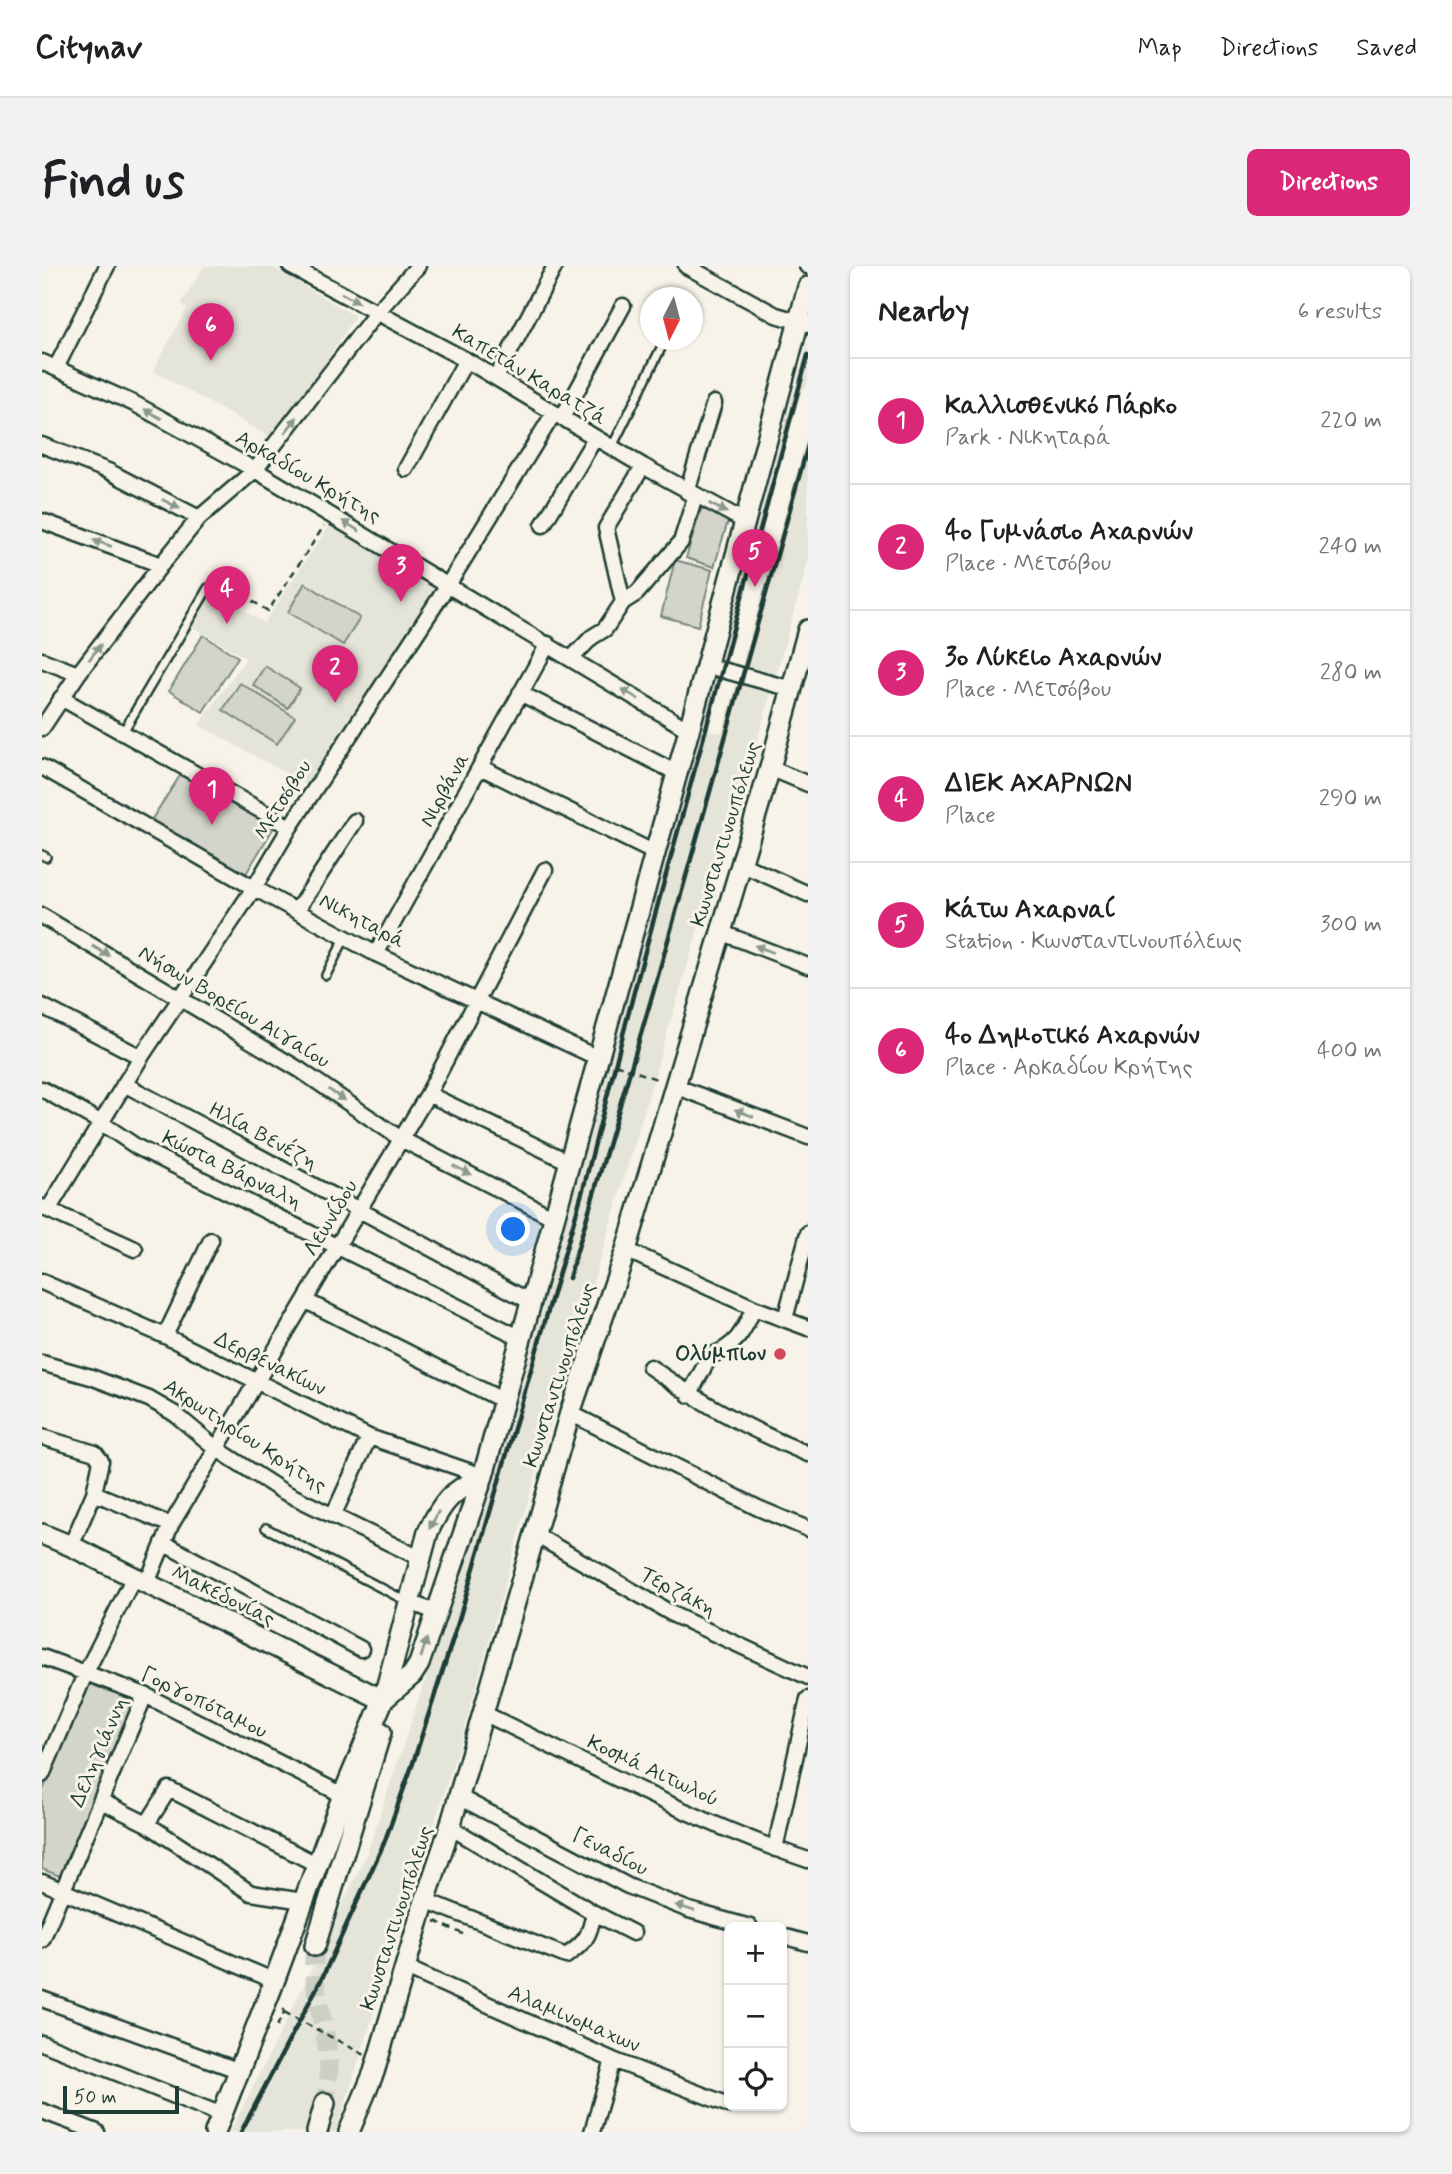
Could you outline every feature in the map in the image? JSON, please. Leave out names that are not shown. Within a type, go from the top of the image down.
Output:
[{"type":"street","points":[[57,368],[107,266]]},
{"type":"street","name":"Καπετάν Καρατζά","points":[[290,266],[466,360],[691,494],[746,522]]},
{"type":"street","points":[[42,728],[78,674],[199,518],[255,470],[376,312],[418,266]]},
{"type":"street","points":[[496,378],[555,266]]},
{"type":"street","points":[[686,266],[776,315],[803,324]]},
{"type":"street","name":"Κωνσταντινουπόλεως","points":[[383,1700],[412,1675],[419,1664],[483,1476],[689,730],[704,665],[803,324],[808,287]]},
{"type":"street","name":"Μετσόβου","points":[[45,1209],[558,415],[623,306]]},
{"type":"street","points":[[406,469],[466,360]]},
{"type":"street","name":"Αρκαδίου Κρήτης","points":[[42,362],[135,404],[255,470],[689,730]]},
{"type":"street","points":[[571,659],[592,637],[605,629],[623,602],[637,593],[681,542],[714,403]]},
{"type":"street","points":[[543,525],[595,438]]},
{"type":"street","points":[[42,445],[108,471],[199,518]]},
{"type":"street","points":[[623,602],[606,528],[643,466]]},
{"type":"street","points":[[42,521],[161,565]]},
{"type":"street","name":"Κωνσταντινουπόλεως","points":[[349,2132],[374,2072],[404,1967],[450,1827],[570,1413],[626,1250],[771,768],[792,689],[803,671],[808,630]]},
{"type":"street","name":"Νιρβάνα","points":[[376,954],[482,768],[520,692],[548,644]]},
{"type":"street","points":[[42,660],[78,674]]},
{"type":"street","points":[[704,665],[792,689]]},
{"type":"street","points":[[520,692],[677,773]]},
{"type":"street","points":[[61,698],[290,827]]},
{"type":"street","name":"Νικηταρά","points":[[42,767],[345,938],[598,1058]]},
{"type":"street","points":[[482,768],[654,853]]},
{"type":"street","points":[[771,768],[808,785]]},
{"type":"street","points":[[297,910],[355,821]]},
{"type":"street","points":[[741,864],[808,894]]},
{"type":"street","name":"Λεωνίδου","points":[[42,1773],[86,1672],[428,1094],[545,870]]},
{"type":"street","name":"Νήσων Βορείου Αιγαίου","points":[[42,916],[300,1070],[401,1139],[554,1218]]},
{"type":"street","points":[[720,932],[808,966]]},
{"type":"street","points":[[42,1006],[141,1057]]},
{"type":"street","name":"Ηλία Βενέζη","points":[[124,1084],[531,1302]]},
{"type":"street","points":[[675,1086],[808,1137]]},
{"type":"street","name":"Κώστα Βάρναλη","points":[[42,1089],[137,1147],[521,1338]]},
{"type":"street","points":[[428,1094],[569,1163]]},
{"type":"street","points":[[45,1209],[135,1249]]},
{"type":"street","points":[[785,1319],[808,1233]]},
{"type":"street","points":[[165,1335],[211,1240]]},
{"type":"street","points":[[626,1250],[754,1308],[808,1328]]},
{"type":"street","name":"Δερβενακίων","points":[[42,1282],[165,1335],[369,1437],[483,1476]]},
{"type":"street","points":[[306,1301],[504,1401]]},
{"type":"street","points":[[689,1395],[710,1356],[742,1334],[754,1308]]},
{"type":"street","name":"Ακρωτηρίου Κρήτης","points":[[42,1363],[91,1377],[149,1399],[176,1414],[217,1448],[282,1491],[420,1558]]},
{"type":"street","points":[[650,1367],[689,1395],[808,1454]]},
{"type":"street","points":[[570,1413],[758,1508],[808,1530]]},
{"type":"street","points":[[42,1437],[95,1453],[101,1461],[94,1493],[71,1546]]},
{"type":"street","points":[[333,1516],[369,1437]]},
{"type":"street","name":"Κωνσταντινουπόλεως","points":[[219,2124],[343,1795],[383,1700],[428,1532],[436,1513],[446,1500],[457,1489],[483,1476]]},
{"type":"street","points":[[94,1493],[171,1525]]},
{"type":"street","name":"Μακεδονίας","points":[[42,1534],[383,1700]]},
{"type":"street","name":"Τερζάκη","points":[[534,1534],[676,1616],[808,1677]]},
{"type":"street","points":[[163,1543],[361,1649]]},
{"type":"street","points":[[408,1602],[436,1612]]},
{"type":"street","name":"Γοργοπόταμου","points":[[42,1657],[145,1695],[343,1795]]},
{"type":"street","name":"Δεληγιάννη","points":[[42,1940],[145,1695]]},
{"type":"street","points":[[775,1849],[808,1699]]},
{"type":"street","points":[[315,1946],[381,1733],[383,1700]]},
{"type":"street","name":"Κοσμά Αιτωλού","points":[[483,1713],[689,1812],[775,1849],[808,1860]]},
{"type":"street","points":[[147,1824],[169,1789],[318,1865]]},
{"type":"street","name":"Γεναδίου","points":[[459,1797],[628,1886],[689,1910],[732,1922]]},
{"type":"street","points":[[101,1801],[147,1824],[251,1892],[303,1901]]},
{"type":"street","points":[[450,1827],[594,1913],[633,1933]]},
{"type":"street","points":[[42,1882],[275,1981]]},
{"type":"street","points":[[425,1900],[566,1956],[584,1944],[594,1913]]},
{"type":"street","points":[[787,1937],[808,1943]]},
{"type":"street","name":"Αλαμινομαχων","points":[[404,1967],[613,2060],[724,2103]]},
{"type":"street","points":[[42,1999],[240,2071]]},
{"type":"street","points":[[42,2043],[219,2124]]},
{"type":"street","points":[[593,2132],[613,2060]]},
{"type":"street","points":[[317,2132],[325,2103]]},
{"type":"street","points":[[42,2111],[97,2132]]},
{"type":"lane","points":[[612,448],[661,350]]},
{"type":"lane","points":[[123,732],[208,588]]},
{"type":"lane","points":[[326,975],[345,938]]},
{"type":"lane","points":[[266,1528],[408,1602]]},
{"type":"path","points":[[208,588],[215,577],[268,611],[331,515]]},
{"type":"path","points":[[598,1058],[675,1086]]},
{"type":"path","points":[[434,1920],[467,1937]]},
{"type":"path","points":[[284,2012],[365,2055]]},
{"type":"shaded area","points":[[204,266],[270,266],[355,316],[276,440],[153,371],[187,308],[181,304]]},
{"type":"shaded area","points":[[808,342],[808,383],[806,389],[802,389],[792,420],[709,730],[722,733],[808,433],[808,562],[758,738],[696,936],[526,1508],[464,1730],[336,2132],[230,2132],[367,1853],[456,1588],[689,776],[752,538]]},
{"type":"shaded area","points":[[702,506],[729,518],[714,567],[686,558]]},
{"type":"shaded area","points":[[331,523],[435,587],[307,785],[199,725],[246,658],[191,626],[212,589],[264,623]]},
{"type":"shaded area","points":[[675,560],[712,570],[698,626],[661,616]]},
{"type":"shaded area","points":[[305,583],[360,618],[343,645],[288,612]]},
{"type":"shaded area","points":[[203,635],[238,657],[203,712],[169,691]]},
{"type":"shaded area","points":[[265,666],[300,688],[288,708],[253,685]]},
{"type":"shaded area","points":[[240,683],[295,717],[277,744],[223,710]]},
{"type":"shaded area","points":[[181,774],[274,827],[244,877],[150,822]]},
{"type":"shaded area","points":[[89,1680],[137,1699],[62,1877],[42,1869],[42,1792]]},
{"type":"tunnel","points":[[315,1946],[314,1974],[329,2060],[325,2103]]},
{"type":"railway","points":[[241,2132],[323,1976],[384,1843],[458,1623],[584,1186],[635,988],[808,355]]},
{"type":"railway","points":[[569,1278],[653,993],[808,445]]},
{"type":"place","name":"4ο Δημοτικό Αχαρνών","points":[[211,361]]},
{"type":"place","name":"Κάτω Αχαρναί","points":[[755,587]]},
{"type":"place","name":"3ο Λύκειο Αχαρνών","points":[[401,602]]},
{"type":"place","name":"ΔΙΕΚ ΑΧΑΡΝΩΝ","points":[[227,624]]},
{"type":"place","name":"4ο Γυμνάσιο Αχαρνών","points":[[335,703]]},
{"type":"place","name":"Καλλισθενικό Πάρκο","points":[[212,825]]},
{"type":"place","name":"Ολύμπιον","points":[[780,1354]]}]
